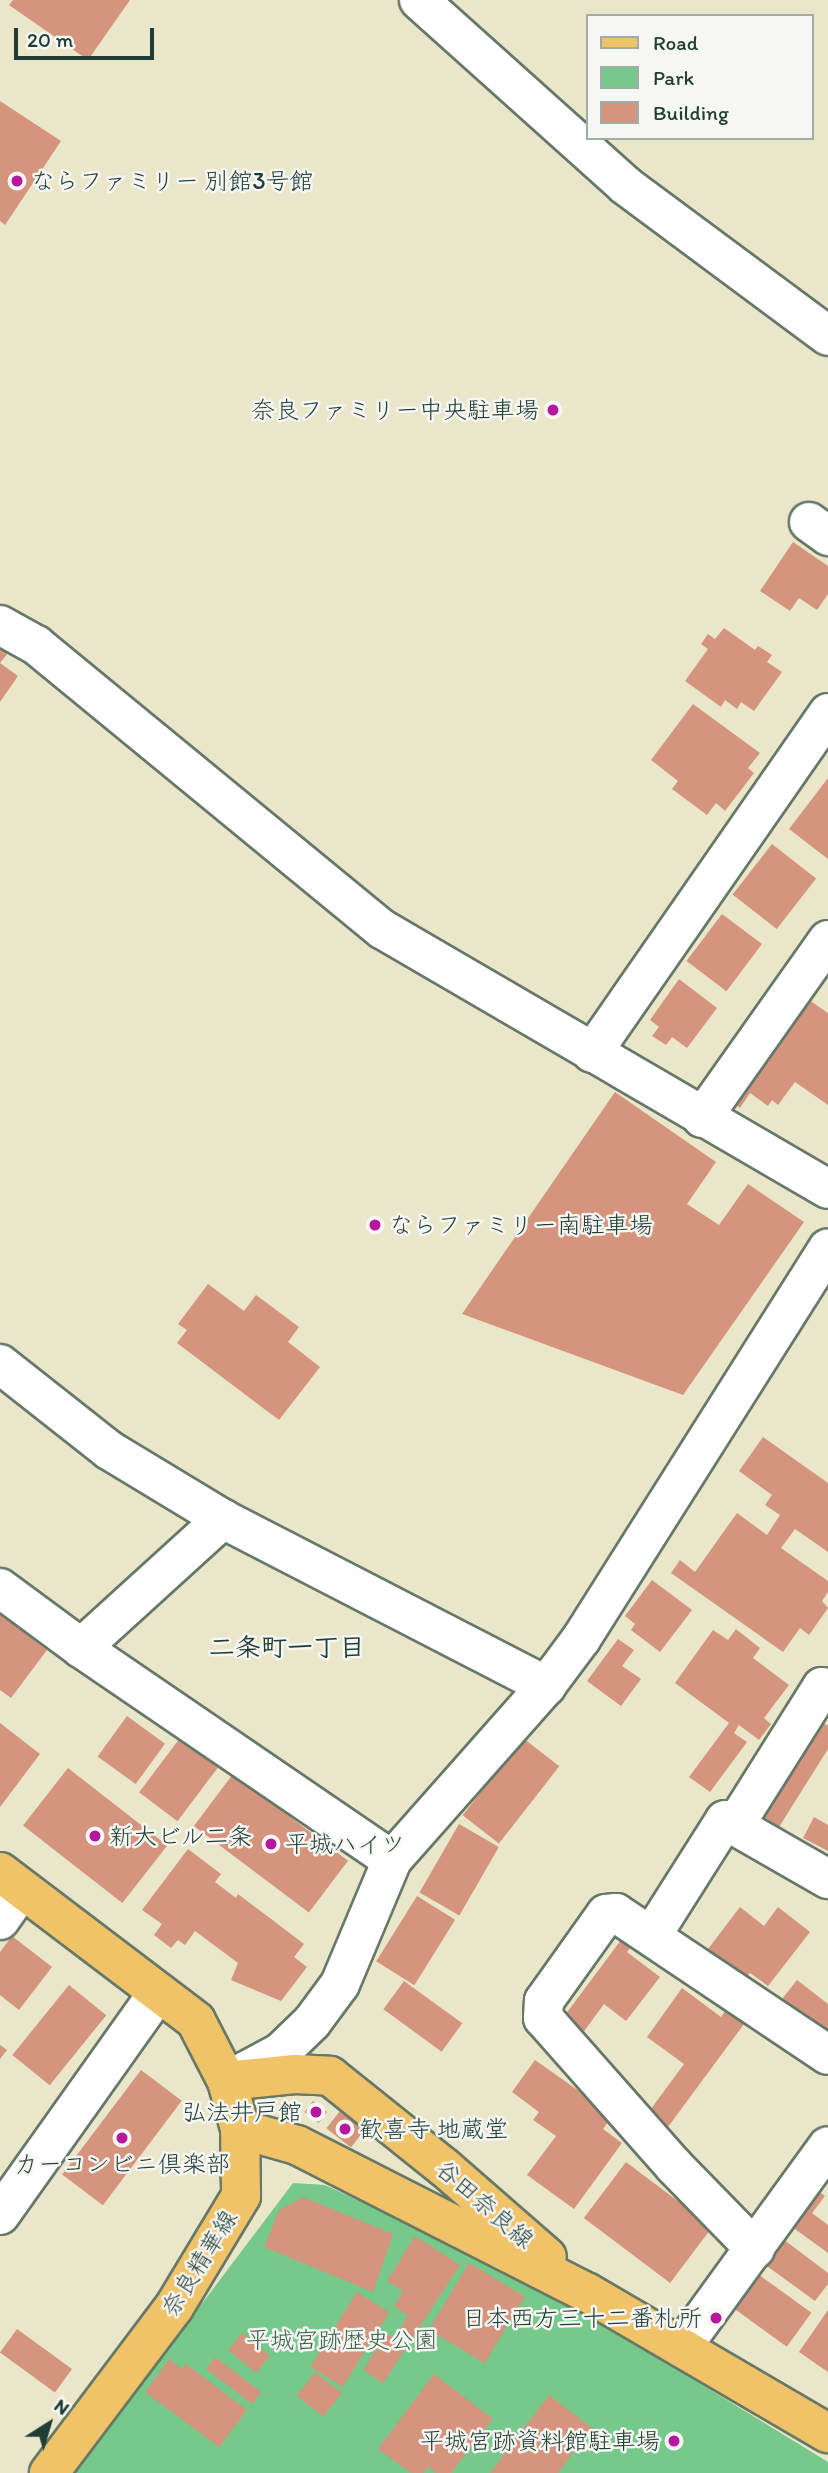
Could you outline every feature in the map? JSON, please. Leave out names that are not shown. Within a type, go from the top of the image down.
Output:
[{"type":"main road","name":"奈良精華線","points":[[11,1880],[195,2021],[227,2081],[240,2129],[242,2196],[174,2307],[49,2473]]},
{"type":"main road","name":"谷田奈良線","points":[[227,2081],[295,2074],[330,2076],[446,2168],[588,2293]]},
{"type":"main road","name":"谷田奈良線","points":[[240,2129],[297,2145],[588,2293],[828,2433]]},
{"type":"street","points":[[418,0],[625,186],[828,336]]},
{"type":"street","points":[[0,625],[36,645],[382,929],[702,1118],[826,1184]]},
{"type":"street","points":[[592,1053],[828,713]]},
{"type":"street","points":[[702,1118],[828,940]]},
{"type":"street","points":[[227,2081],[281,2052],[312,2021],[340,1984],[392,1860],[546,1686],[580,1639],[828,1248]]},
{"type":"street","points":[[0,1364],[109,1450],[223,1519],[546,1686]]},
{"type":"street","points":[[81,1648],[223,1519]]},
{"type":"street","points":[[0,1588],[81,1648],[392,1860]]},
{"type":"street","points":[[734,1825],[822,1687],[828,1691]]},
{"type":"street","points":[[652,1935],[725,1820],[828,1879]]},
{"type":"street","points":[[0,1920],[11,1880]]},
{"type":"street","points":[[755,2249],[675,2167],[543,2018],[544,2001],[606,1914],[616,1913],[828,2055]]},
{"type":"street","points":[[0,2215],[158,1993]]},
{"type":"street","points":[[682,2347],[828,2146]]},
{"type":"green space","name":"平城宮跡歴史公園","points":[[293,2183],[325,2185],[539,2285],[828,2462],[828,2473],[74,2473]]},
{"type":"building","points":[[13,0],[130,0],[88,60],[9,5]]},
{"type":"building","name":"ならファミリー 別館3号館","points":[[0,101],[61,141],[5,225],[0,221]]},
{"type":"building","points":[[793,542],[828,566],[828,594],[817,610],[799,598],[790,611],[760,591]]},
{"type":"building","points":[[724,628],[755,650],[758,646],[772,655],[767,662],[782,672],[754,711],[741,702],[737,709],[725,700],[721,707],[685,681],[708,649],[701,644],[708,634],[715,639]]},
{"type":"building","points":[[0,647],[8,653],[0,663]]},
{"type":"building","points":[[0,663],[18,676],[0,702]]},
{"type":"building","points":[[693,704],[760,753],[748,768],[754,773],[725,811],[716,803],[707,815],[672,789],[678,781],[651,760]]},
{"type":"building","points":[[828,778],[828,859],[789,829]]},
{"type":"building","points":[[772,844],[816,878],[777,929],[733,894]]},
{"type":"building","points":[[722,914],[762,944],[726,991],[686,961]]},
{"type":"building","points":[[679,979],[717,1008],[687,1048],[672,1037],[666,1045],[652,1036],[659,1027],[650,1020]]},
{"type":"building","points":[[799,993],[828,1013],[828,1105],[795,1082],[778,1105],[772,1100],[768,1106],[750,1093],[740,1108],[725,1097]]},
{"type":"building","points":[[615,1092],[716,1162],[687,1204],[719,1225],[748,1184],[804,1222],[683,1395],[462,1314]]},
{"type":"building","points":[[208,1284],[244,1311],[256,1295],[299,1327],[288,1342],[320,1367],[279,1420],[177,1343],[187,1330],[178,1324]]},
{"type":"building","points":[[763,1437],[828,1483],[828,1552],[795,1529],[781,1548],[828,1581],[828,1592],[822,1601],[828,1608],[809,1635],[800,1628],[783,1652],[671,1573],[680,1560],[695,1572],[737,1513],[767,1535],[780,1515],[765,1505],[772,1495],[739,1471]]},
{"type":"building","points":[[652,1580],[692,1610],[660,1652],[631,1630],[635,1624],[625,1616]]},
{"type":"building","points":[[0,1614],[47,1650],[11,1698],[0,1690]]},
{"type":"building","points":[[736,1629],[760,1648],[753,1658],[789,1685],[764,1718],[771,1724],[759,1740],[739,1725],[734,1733],[747,1742],[710,1792],[689,1777],[729,1723],[675,1683],[713,1630],[728,1640]]},
{"type":"building","points":[[618,1639],[634,1650],[622,1666],[641,1679],[621,1706],[587,1681]]},
{"type":"building","points":[[828,1699],[828,1716],[824,1723],[828,1726],[828,1749],[779,1827],[752,1809]]},
{"type":"building","points":[[127,1716],[165,1744],[136,1784],[98,1756]]},
{"type":"building","points":[[0,1723],[40,1754],[0,1807]]},
{"type":"building","points":[[180,1738],[218,1767],[177,1821],[139,1792]]},
{"type":"building","points":[[523,1738],[559,1766],[499,1844],[463,1815]]},
{"type":"building","name":"新大ビル二条","points":[[68,1768],[167,1846],[122,1903],[23,1826]]},
{"type":"building","name":"平城ハイツ","points":[[233,1774],[348,1861],[309,1913],[194,1826]]},
{"type":"building","points":[[814,1817],[828,1825],[828,1851],[803,1838]]},
{"type":"building","points":[[459,1824],[499,1847],[459,1915],[420,1892]]},
{"type":"building","points":[[188,1849],[221,1874],[215,1882],[236,1898],[238,1894],[304,1944],[294,1957],[307,1967],[281,2001],[231,1980],[238,1963],[195,1931],[185,1945],[178,1940],[171,1948],[154,1935],[162,1924],[142,1910]]},
{"type":"building","points":[[417,1896],[455,1920],[414,1985],[376,1961]]},
{"type":"building","points":[[740,1907],[764,1926],[778,1907],[810,1932],[768,1986],[750,1973],[743,1981],[708,1949]]},
{"type":"building","points":[[627,1932],[637,1939],[627,1952],[660,1977],[626,2021],[604,2004],[582,2034],[562,2019]]},
{"type":"building","points":[[12,1936],[52,1967],[19,2010],[0,1995],[0,1952]]},
{"type":"building","points":[[797,1980],[828,2004],[828,2042],[778,2004]]},
{"type":"building","points":[[404,1981],[462,2023],[442,2052],[383,2009]]},
{"type":"building","points":[[69,1985],[106,2015],[50,2085],[12,2055]]},
{"type":"building","points":[[682,1988],[721,2017],[729,2006],[747,2020],[665,2131],[645,2117],[684,2064],[647,2037]]},
{"type":"building","points":[[0,2045],[7,2050],[0,2059]]},
{"type":"building","points":[[535,2060],[613,2115],[603,2129],[622,2143],[574,2209],[527,2175],[556,2136],[533,2120],[539,2112],[512,2092]]},
{"type":"building","name":"カーコンビニ倶楽部","points":[[141,2070],[182,2101],[103,2205],[62,2175]]},
{"type":"building","name":"弘法井戸館","points":[[313,2101],[327,2112],[319,2123],[304,2112]]},
{"type":"building","name":"歓喜寺 地蔵堂","points":[[340,2111],[364,2130],[351,2147],[326,2128]]},
{"type":"building","points":[[626,2162],[712,2227],[670,2283],[584,2218]]},
{"type":"building","points":[[814,2188],[825,2196],[812,2213],[828,2225],[828,2253],[788,2224]]},
{"type":"building","points":[[303,2197],[393,2234],[373,2292],[264,2247],[279,2210]]},
{"type":"building","points":[[415,2236],[460,2265],[383,2383],[363,2370],[386,2334],[394,2338],[408,2316],[394,2306],[403,2291],[387,2281]]},
{"type":"building","points":[[779,2236],[828,2273],[828,2284],[815,2301],[760,2261]]},
{"type":"building","points":[[469,2263],[525,2296],[485,2363],[429,2330]]},
{"type":"building","points":[[758,2274],[811,2313],[787,2347],[733,2308]]},
{"type":"building","points":[[357,2292],[389,2312],[343,2387],[310,2367]]},
{"type":"building","points":[[828,2310],[828,2372],[799,2352]]},
{"type":"building","points":[[17,2329],[72,2369],[55,2392],[0,2352]]},
{"type":"building","points":[[242,2333],[270,2356],[256,2373],[228,2350]]},
{"type":"building","points":[[215,2357],[261,2392],[252,2404],[206,2369]]},
{"type":"building","points":[[169,2359],[182,2369],[186,2364],[247,2410],[219,2447],[145,2392]]},
{"type":"building","points":[[315,2372],[342,2393],[323,2417],[297,2396]]},
{"type":"building","points":[[434,2374],[493,2419],[451,2473],[436,2473],[428,2467],[423,2473],[411,2473],[378,2449]]},
{"type":"building","points":[[549,2395],[592,2428],[558,2473],[490,2473]]},
{"type":"place","name":"ならファミリー 別館3号館","points":[[17,181]]},
{"type":"place","name":"奈良ファミリー中央駐車場","points":[[553,410]]},
{"type":"place","name":"ならファミリー南駐車場","points":[[375,1225]]},
{"type":"place","name":"新大ビル二条","points":[[95,1836]]},
{"type":"place","name":"平城ハイツ","points":[[271,1844]]},
{"type":"place","name":"弘法井戸館","points":[[316,2112]]},
{"type":"place","name":"歓喜寺 地蔵堂","points":[[345,2129]]},
{"type":"place","name":"カーコンビニ倶楽部","points":[[122,2138]]},
{"type":"place","name":"日本西方三十二番札所","points":[[716,2318]]},
{"type":"place","name":"平城宮跡資料館駐車場","points":[[674,2441]]},
{"type":"district","name":"二条町一丁目","points":[[287,1648]]}]
